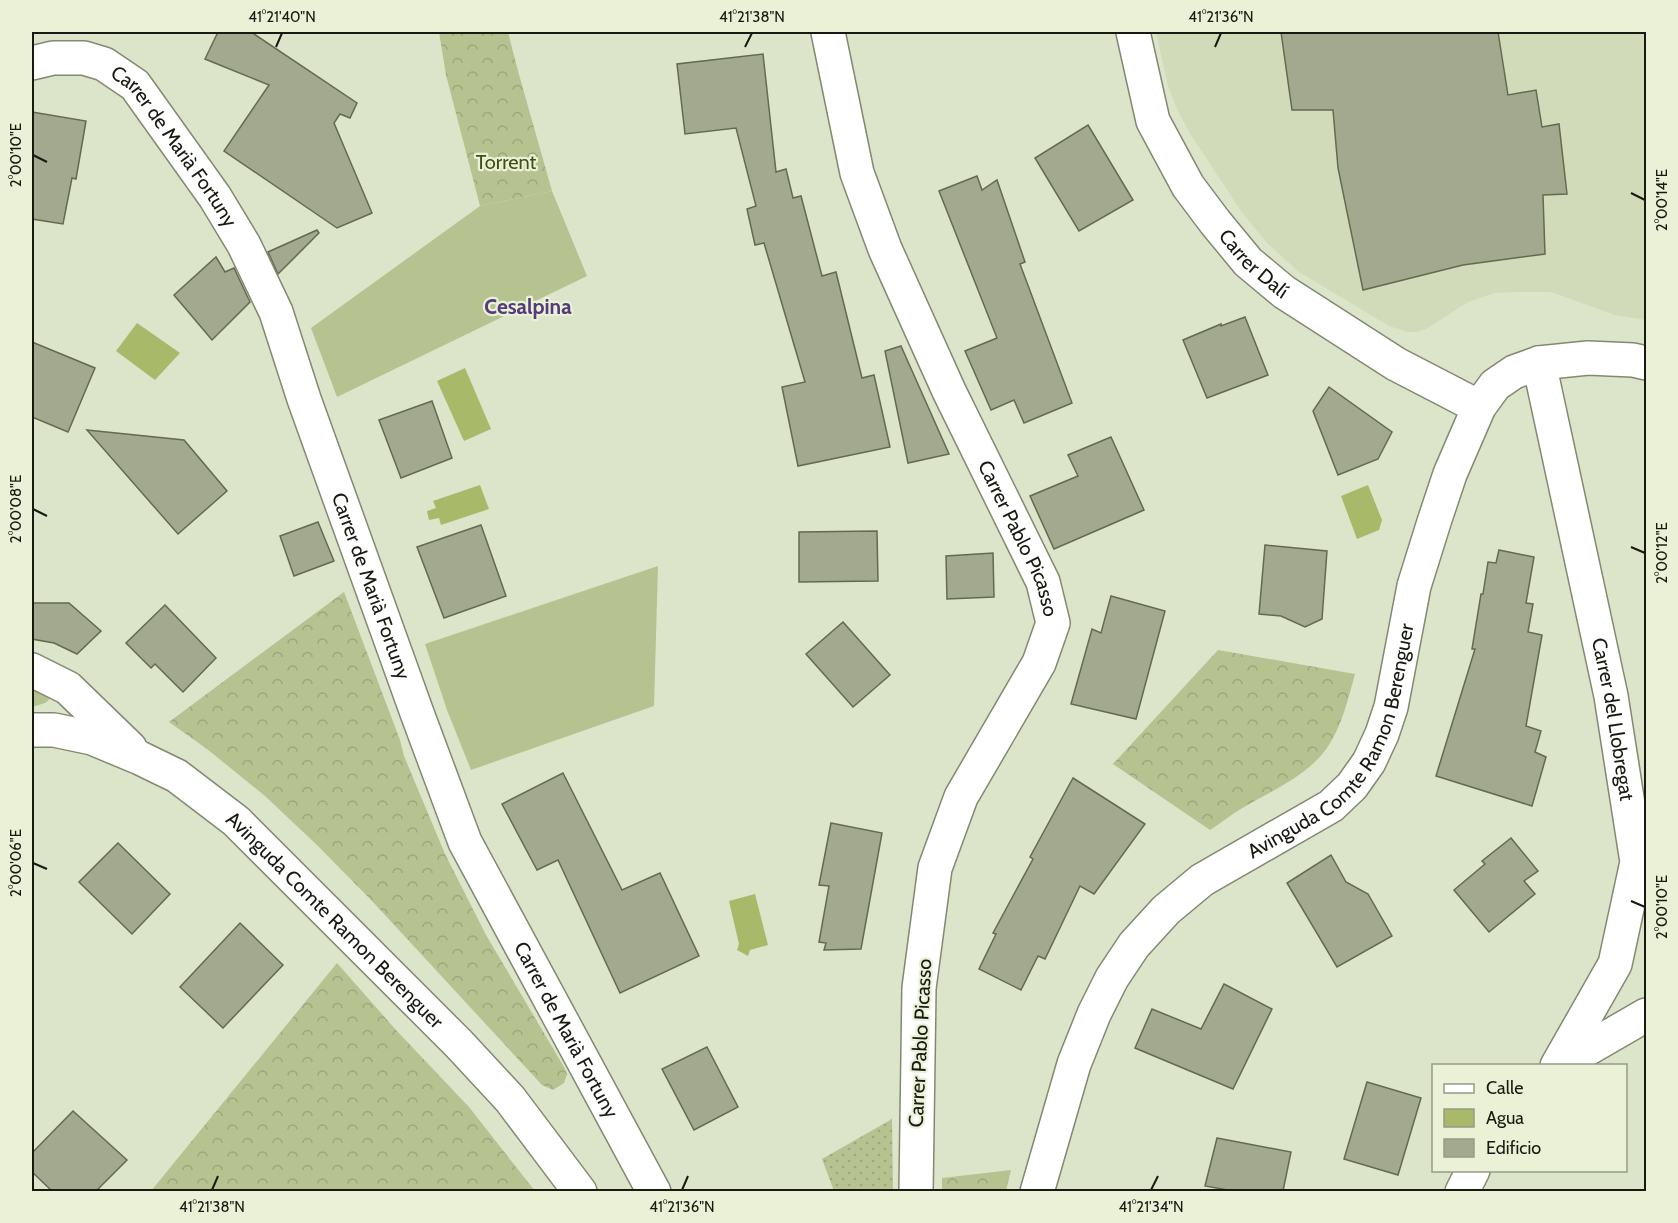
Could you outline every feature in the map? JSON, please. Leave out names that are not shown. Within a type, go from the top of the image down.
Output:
[{"type":"street","name":"Carrer Pablo Picasso","points":[[828,32],[857,173],[877,228],[949,391],[1043,582],[1053,622],[1039,663],[960,797],[935,868],[919,988],[916,1191]]},
{"type":"street","name":"Carrer Dalí","points":[[1133,32],[1153,120],[1188,186],[1248,262],[1284,292],[1396,364],[1479,407]]},
{"type":"street","name":"Carrer de Marià Fortuny","points":[[32,63],[53,58],[84,58],[104,64],[135,85],[215,197],[244,245],[276,312],[304,399],[465,842],[654,1191]]},
{"type":"street","name":"Avinguda Comte Ramon Berenguer","points":[[1037,1191],[1078,1054],[1112,978],[1134,945],[1166,910],[1202,880],[1331,806],[1352,786],[1369,762],[1391,707],[1414,586],[1450,474],[1479,407],[1495,385],[1514,372],[1539,363],[1588,358],[1633,360],[1647,363]]},
{"type":"street","name":"Carrer del Llobregat","points":[[1539,363],[1611,696],[1636,862],[1615,964],[1559,1064]]},
{"type":"street","points":[[32,670],[68,688],[140,758]]},
{"type":"street","name":"Avinguda Comte Ramon Berenguer","points":[[32,730],[54,730],[92,738],[140,758],[177,776],[236,821],[459,1044],[510,1099],[580,1191]]},
{"type":"street","points":[[1560,1064],[1647,1015]]},
{"type":"street","points":[[1462,1191],[1472,1172]]},
{"type":"shaded area","points":[[1156,32],[1646,32],[1646,320],[1615,315],[1551,292],[1515,292],[1495,293],[1468,302],[1426,329],[1417,332],[1408,332],[1389,326],[1299,272],[1268,244],[1241,211],[1189,132],[1177,109],[1168,86]]},
{"type":"green space","name":"Torrent","points":[[439,32],[508,32],[552,191],[480,206],[446,75]]},
{"type":"green space","points":[[552,191],[587,276],[337,397],[311,328],[480,206]]},
{"type":"green space","points":[[658,566],[654,706],[471,770],[447,710],[425,644]]},
{"type":"green space","points":[[344,592],[404,756],[445,854],[486,935],[567,1074],[564,1083],[553,1090],[542,1085],[373,902],[318,846],[265,796],[207,749],[169,722]]},
{"type":"green space","points":[[1218,650],[1355,674],[1337,731],[1319,758],[1289,782],[1210,830],[1113,764]]},
{"type":"green space","points":[[32,688],[48,696],[49,700],[32,707]]},
{"type":"green space","points":[[337,963],[469,1107],[535,1191],[151,1191]]},
{"type":"green space","points":[[892,1119],[893,1191],[834,1191],[822,1159]]},
{"type":"green space","points":[[1011,1170],[1006,1191],[942,1191],[942,1178]]},
{"type":"water","points":[[137,323],[180,353],[155,380],[116,351]]},
{"type":"water","points":[[465,368],[491,429],[464,441],[437,381]]},
{"type":"water","points":[[480,485],[489,509],[441,525],[439,518],[429,520],[427,511],[436,508],[433,501]]},
{"type":"water","points":[[1368,485],[1382,520],[1379,530],[1357,539],[1341,496]]},
{"type":"water","points":[[755,894],[768,945],[750,950],[748,956],[737,950],[739,944],[729,901]]},
{"type":"building","points":[[218,32],[251,32],[357,103],[350,118],[340,114],[334,123],[372,213],[337,228],[224,151],[269,85],[205,59]]},
{"type":"building","points":[[1281,32],[1498,32],[1508,95],[1536,90],[1542,127],[1559,124],[1567,194],[1543,195],[1545,254],[1463,265],[1363,290],[1338,168],[1333,110],[1292,110]]},
{"type":"building","points":[[763,54],[776,172],[786,169],[793,198],[801,196],[822,276],[836,272],[862,378],[874,375],[890,447],[798,466],[782,387],[805,382],[764,243],[755,245],[747,209],[756,206],[736,128],[685,134],[677,64]]},
{"type":"building","points":[[32,112],[86,121],[76,179],[72,178],[63,224],[32,219]]},
{"type":"building","points":[[1088,125],[1133,200],[1079,231],[1035,158]]},
{"type":"building","points":[[977,176],[982,190],[997,180],[1025,262],[1020,264],[1072,403],[1024,423],[1014,400],[991,410],[965,351],[997,338],[939,191]]},
{"type":"building","points":[[317,230],[319,233],[278,274],[268,252]]},
{"type":"building","points":[[216,257],[225,272],[234,268],[250,302],[212,340],[174,295]]},
{"type":"building","points":[[1245,317],[1268,375],[1207,398],[1183,340]]},
{"type":"building","points":[[32,342],[95,368],[68,432],[32,417]]},
{"type":"building","points":[[901,346],[949,454],[908,463],[885,351]]},
{"type":"building","points":[[1329,387],[1392,432],[1378,459],[1338,475],[1313,411]]},
{"type":"building","points":[[432,401],[452,458],[401,478],[379,420]]},
{"type":"building","points":[[87,430],[184,440],[227,491],[178,534]]},
{"type":"building","points":[[1111,437],[1144,510],[1054,549],[1030,496],[1078,476],[1068,455]]},
{"type":"building","points":[[318,522],[334,561],[294,576],[280,536]]},
{"type":"building","points":[[481,525],[506,596],[444,618],[417,547]]},
{"type":"building","points":[[877,531],[878,581],[799,582],[799,532]]},
{"type":"building","points":[[1265,545],[1327,551],[1322,619],[1305,627],[1281,616],[1259,614]]},
{"type":"building","points":[[1499,550],[1534,557],[1526,603],[1533,604],[1528,632],[1542,635],[1526,726],[1541,731],[1535,752],[1546,757],[1532,806],[1436,776],[1475,649],[1472,649],[1488,562],[1496,563]]},
{"type":"building","points":[[993,553],[994,597],[947,599],[946,556]]},
{"type":"building","points":[[1111,596],[1165,611],[1136,719],[1071,704],[1092,629],[1101,633]]},
{"type":"building","points":[[32,603],[69,603],[101,631],[77,654],[54,643],[32,639]]},
{"type":"building","points":[[165,605],[216,658],[183,692],[155,664],[151,668],[126,643]]},
{"type":"building","points":[[843,622],[890,675],[853,707],[806,654]]},
{"type":"building","points":[[563,773],[622,890],[660,873],[699,956],[620,993],[558,860],[537,870],[502,804]]},
{"type":"building","points":[[1073,778],[1145,824],[1094,894],[1080,886],[1045,959],[1038,956],[1021,990],[979,969],[996,934],[993,933],[1033,859],[1030,857]]},
{"type":"building","points":[[831,823],[882,833],[861,949],[824,950],[826,943],[819,942],[829,886],[819,885]]},
{"type":"building","points":[[1511,838],[1538,871],[1524,881],[1535,894],[1489,932],[1454,890],[1485,864],[1482,861]]},
{"type":"building","points":[[118,843],[170,894],[132,934],[79,882]]},
{"type":"building","points":[[1331,855],[1346,882],[1368,894],[1392,936],[1337,967],[1287,883]]},
{"type":"building","points":[[240,923],[283,965],[223,1028],[180,987]]},
{"type":"building","points":[[1224,984],[1272,1009],[1233,1089],[1135,1048],[1152,1009],[1201,1029]]},
{"type":"building","points":[[707,1047],[738,1107],[694,1130],[662,1069]]},
{"type":"building","points":[[1367,1082],[1421,1098],[1398,1175],[1344,1159]]},
{"type":"building","points":[[73,1111],[127,1160],[96,1191],[52,1191],[32,1172],[32,1153]]},
{"type":"building","points":[[1217,1138],[1291,1152],[1283,1191],[1233,1191],[1205,1186]]},
{"type":"district","name":"Cesalpina","points":[[528,306]]}]
